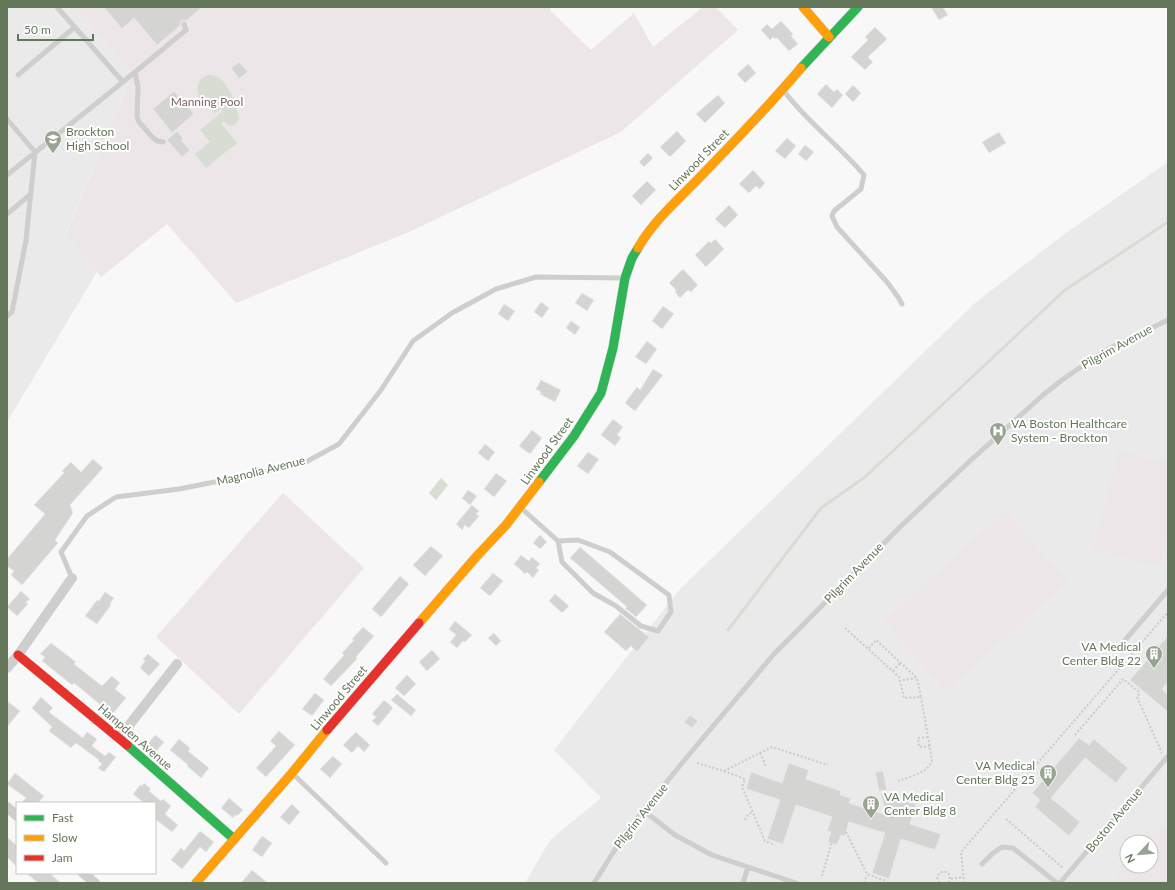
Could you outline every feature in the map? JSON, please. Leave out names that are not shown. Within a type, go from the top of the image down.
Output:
[{"type":"street","points":[[803,7],[829,37]]},
{"type":"street","name":"Linwood Street","points":[[196,883],[520,507],[574,436],[601,393],[612,348],[625,278],[632,258],[645,236],[666,212],[768,107],[783,88],[858,7]]},
{"type":"street","name":"Magnolia Avenue","points":[[7,668],[18,655],[72,578]]},
{"type":"street","name":"Hampden Avenue","points":[[18,655],[119,738],[234,839]]},
{"type":"street","points":[[119,738],[177,664]]},
{"type":"street","points":[[7,807],[16,815]]},
{"type":"street","points":[[84,874],[95,883]]},
{"type":"lane","points":[[57,7],[123,82]]},
{"type":"lane","points":[[7,175],[186,30],[184,24]]},
{"type":"lane","points":[[18,75],[75,27]]},
{"type":"lane","points":[[135,72],[138,87],[137,117],[139,122],[153,138],[163,142]]},
{"type":"lane","points":[[783,88],[794,105],[864,174],[861,189],[834,210],[832,216],[837,227],[886,282],[902,304]]},
{"type":"lane","points":[[7,119],[35,152],[26,240],[12,312],[7,316]]},
{"type":"lane","points":[[7,214],[31,194]]},
{"type":"lane","name":"Magnolia Avenue","points":[[72,578],[61,552],[87,516],[116,496],[179,489],[306,462],[339,444],[382,390],[413,341],[452,313],[496,289],[536,277],[625,278]]},
{"type":"lane","name":"Pilgrim Avenue","points":[[594,883],[622,839],[644,811],[687,757],[774,654],[889,538],[940,489],[1062,380],[1104,351],[1168,320]]},
{"type":"lane","points":[[520,507],[558,541],[562,562],[593,593],[616,606],[641,626],[658,631],[672,612],[669,595],[610,552],[578,540],[558,541]]},
{"type":"lane","points":[[1126,639],[1168,590]]},
{"type":"lane","name":"Boston Avenue","points":[[1060,883],[1166,755]]},
{"type":"lane","points":[[292,773],[386,863]]},
{"type":"lane","points":[[644,811],[675,835],[693,846],[712,855],[748,868],[796,883]]},
{"type":"lane","points":[[982,864],[993,853],[1002,847],[1013,848],[1057,883]]},
{"type":"lane","points":[[743,883],[748,868]]},
{"type":"lane","points":[[599,883],[602,871]]},
{"type":"path","points":[[964,883],[961,852],[1168,612]]},
{"type":"path","points":[[845,628],[899,677],[904,698],[921,697]]},
{"type":"path","points":[[868,649],[876,640],[917,678],[930,746],[932,760],[931,766],[926,770],[898,781]]},
{"type":"path","points":[[892,672],[900,663]]},
{"type":"path","points":[[899,681],[917,678]]},
{"type":"path","points":[[1075,735],[1123,679],[1139,692],[1137,697],[1166,755]]},
{"type":"path","points":[[928,736],[918,738],[919,747],[930,746]]},
{"type":"path","points":[[724,771],[772,747],[828,765]]},
{"type":"path","points":[[760,753],[764,760],[765,766]]},
{"type":"path","points":[[697,763],[745,779],[742,787],[765,841],[775,845]]},
{"type":"path","points":[[746,820],[747,816],[752,812]]},
{"type":"path","points":[[1006,819],[1064,869]]},
{"type":"path","points":[[846,832],[867,874],[886,881],[887,883]]},
{"type":"path","points":[[822,876],[832,841]]},
{"type":"path","points":[[939,883],[937,877],[942,872],[948,873],[951,879]]},
{"type":"path","points":[[864,883],[867,874]]},
{"type":"path","points":[[951,879],[963,877]]},
{"type":"path","points":[[949,883],[951,879]]},
{"type":"shaded area","name":"Brockton High School","points":[[7,7],[75,7],[132,75],[66,233],[97,272],[7,422]]},
{"type":"shaded area","points":[[207,75],[214,75],[225,83],[233,97],[239,118],[237,123],[233,126],[228,125],[224,121],[221,123],[237,143],[206,168],[195,154],[210,142],[200,130],[223,111],[221,109],[215,113],[200,99],[198,84],[203,77]]},
{"type":"shaded area","name":"VA Boston Healthcare System - Brockton","points":[[1168,162],[1168,883],[525,883],[550,840],[601,798],[554,750],[680,589],[975,303],[1063,235]]},
{"type":"shaded area","points":[[441,478],[448,485],[436,500],[429,493]]},
{"type":"green space","name":"Manning Pool","points":[[75,7],[551,7],[550,10],[591,50],[634,13],[653,47],[703,7],[716,7],[738,30],[621,132],[411,231],[236,303],[167,224],[101,277],[66,234],[132,75]]},
{"type":"green space","points":[[1118,451],[1168,463],[1168,534],[1160,567],[1093,549]]},
{"type":"green space","points":[[283,493],[364,568],[239,714],[156,637]]},
{"type":"green space","points":[[1005,511],[1068,581],[946,691],[884,621]]},
{"type":"green space","points":[[1165,828],[1168,829],[1168,883],[1125,883],[1117,875],[1119,867],[1119,874],[1159,874],[1159,834],[1151,834]]},
{"type":"building","points":[[104,7],[202,7],[186,21],[181,21],[180,26],[157,45],[134,18],[122,29]]},
{"type":"building","points":[[931,7],[943,7],[948,15],[939,20]]},
{"type":"building","points":[[781,21],[793,34],[791,36],[798,44],[789,51],[777,38],[775,39],[773,37],[770,40],[761,30],[767,24],[772,29]]},
{"type":"building","points":[[875,27],[887,39],[868,57],[873,62],[865,70],[851,57],[868,40],[865,37]]},
{"type":"building","points":[[239,62],[248,72],[239,79],[231,68]]},
{"type":"building","points":[[748,64],[756,73],[745,83],[737,74]]},
{"type":"building","points":[[826,84],[834,92],[837,89],[843,95],[832,108],[817,94]]},
{"type":"building","points":[[853,85],[861,93],[853,102],[845,94]]},
{"type":"building","points":[[174,91],[194,114],[172,133],[153,109]]},
{"type":"building","points":[[718,95],[725,103],[705,123],[696,114]]},
{"type":"building","points":[[177,131],[183,138],[181,140],[190,150],[182,157],[167,140]]},
{"type":"building","points":[[677,131],[686,141],[670,157],[660,147]]},
{"type":"building","points":[[999,132],[1006,143],[989,153],[982,142]]},
{"type":"building","points":[[787,138],[796,146],[785,159],[775,151]]},
{"type":"building","points":[[805,145],[814,152],[806,161],[798,154]]},
{"type":"building","points":[[648,153],[653,158],[644,167],[639,162]]},
{"type":"building","points":[[753,170],[765,183],[760,189],[756,186],[749,193],[739,184]]},
{"type":"building","points":[[647,181],[656,190],[641,205],[632,196]]},
{"type":"building","points":[[729,205],[738,215],[725,228],[715,219]]},
{"type":"building","points":[[715,239],[724,249],[706,267],[695,255],[709,241],[711,243]]},
{"type":"building","points":[[683,269],[698,285],[691,292],[688,290],[680,298],[675,292],[676,290],[669,283]]},
{"type":"building","points":[[582,293],[594,300],[587,311],[575,303]]},
{"type":"building","points":[[541,302],[549,308],[542,318],[534,312]]},
{"type":"building","points":[[504,304],[515,311],[508,321],[498,314]]},
{"type":"building","points":[[663,306],[674,314],[662,329],[652,321]]},
{"type":"building","points":[[571,321],[580,327],[575,335],[566,328]]},
{"type":"building","points":[[647,341],[657,349],[646,364],[635,357]]},
{"type":"building","points":[[653,369],[663,375],[635,411],[625,403],[637,387],[640,390]]},
{"type":"building","points":[[541,380],[561,390],[555,402],[540,394],[541,392],[536,389]]},
{"type":"building","points":[[613,419],[623,427],[617,435],[621,438],[615,446],[601,435]]},
{"type":"building","points":[[532,430],[542,438],[530,454],[519,446]]},
{"type":"building","points":[[485,444],[495,452],[488,461],[478,453]]},
{"type":"building","points":[[588,452],[599,459],[588,474],[577,466]]},
{"type":"building","points":[[93,459],[103,468],[70,505],[73,513],[55,540],[58,543],[22,585],[11,575],[14,571],[7,566],[7,559],[45,514],[34,505],[64,473],[62,471],[71,462],[81,472]]},
{"type":"building","points":[[496,473],[507,481],[494,497],[484,489]]},
{"type":"building","points":[[468,490],[477,496],[470,505],[462,498]]},
{"type":"building","points":[[472,505],[479,511],[476,514],[479,516],[469,528],[465,525],[462,530],[456,524]]},
{"type":"building","points":[[540,535],[547,542],[540,549],[533,543]]},
{"type":"building","points":[[431,546],[443,556],[425,576],[413,565]]},
{"type":"building","points":[[580,547],[647,605],[636,617],[625,608],[627,607],[570,558]]},
{"type":"building","points":[[521,555],[529,561],[532,557],[540,564],[536,568],[539,570],[533,578],[527,572],[525,574],[514,564]]},
{"type":"building","points":[[493,573],[503,581],[490,596],[480,588]]},
{"type":"building","points":[[400,576],[409,584],[381,617],[372,609]]},
{"type":"building","points":[[21,591],[30,599],[26,602],[28,604],[17,616],[7,607]]},
{"type":"building","points":[[105,592],[114,598],[110,604],[111,605],[97,624],[85,616]]},
{"type":"building","points":[[555,594],[569,606],[562,613],[549,601]]},
{"type":"building","points":[[620,614],[649,637],[637,652],[631,646],[626,651],[604,632]]},
{"type":"building","points":[[455,621],[472,635],[465,642],[463,641],[457,648],[450,642],[456,635],[449,629]]},
{"type":"building","points":[[363,627],[374,636],[356,657],[357,659],[331,686],[323,679],[344,655],[342,653]]},
{"type":"building","points":[[494,633],[501,641],[496,646],[488,638]]},
{"type":"building","name":"VA Medical Center Bldg 22","points":[[1168,636],[1168,682],[1162,689],[1168,695],[1168,712],[1130,680],[1149,658],[1147,656],[1157,644],[1159,646]]},
{"type":"building","points":[[51,643],[76,662],[74,664],[102,686],[112,676],[120,683],[115,689],[126,698],[110,717],[101,709],[103,707],[74,683],[72,685],[42,661],[45,657],[40,654]]},
{"type":"building","points":[[432,650],[440,659],[427,671],[419,662]]},
{"type":"building","points":[[148,654],[160,664],[149,676],[140,668],[145,661],[143,659]]},
{"type":"building","points":[[407,675],[416,684],[404,696],[395,688]]},
{"type":"building","points":[[315,693],[324,700],[312,716],[302,709]]},
{"type":"building","points":[[397,694],[416,710],[411,716],[391,700]]},
{"type":"building","points":[[41,697],[53,708],[49,712],[83,738],[87,732],[97,739],[92,746],[105,756],[109,752],[116,757],[104,772],[98,768],[102,764],[98,761],[99,760],[76,743],[71,748],[49,731],[52,727],[32,708]]},
{"type":"building","points":[[384,700],[393,708],[378,726],[372,721],[376,717],[372,714]]},
{"type":"building","points":[[7,701],[20,711],[7,727]]},
{"type":"building","points":[[690,715],[698,721],[692,728],[684,722]]},
{"type":"building","points":[[279,731],[295,745],[266,777],[256,768],[276,746],[270,741]]},
{"type":"building","points":[[356,732],[370,745],[364,752],[358,746],[352,753],[343,745]]},
{"type":"building","points":[[155,735],[164,742],[156,752],[147,745]]},
{"type":"building","name":"VA Medical Center Bldg 25","points":[[1079,738],[1089,745],[1094,739],[1128,768],[1116,783],[1085,758],[1051,798],[1080,822],[1069,836],[1035,807],[1040,800],[1032,793]]},
{"type":"building","points":[[179,739],[189,747],[190,749],[188,751],[209,768],[201,778],[170,750]]},
{"type":"building","points":[[333,756],[342,764],[330,778],[320,769]]},
{"type":"building","name":"VA Medical Center Bldg 8","points":[[789,763],[809,770],[806,779],[841,791],[840,795],[851,798],[849,803],[886,815],[881,793],[916,804],[910,824],[941,834],[935,850],[901,839],[889,879],[872,873],[885,833],[849,822],[845,836],[841,835],[837,845],[828,842],[831,832],[827,831],[832,817],[796,805],[783,844],[767,839],[780,800],[746,789],[751,772],[782,783]]},
{"type":"building","points":[[883,771],[887,790],[879,791],[875,772]]},
{"type":"building","points":[[15,773],[44,796],[39,802],[22,802],[26,798],[7,784]]},
{"type":"building","points":[[144,783],[151,789],[149,791],[161,801],[163,799],[171,806],[165,814],[178,825],[172,832],[156,820],[156,802],[143,802],[133,794],[140,785],[142,786]]},
{"type":"building","points":[[229,798],[243,810],[233,818],[221,808]]},
{"type":"building","points":[[292,804],[300,812],[289,825],[280,817]]},
{"type":"building","points":[[200,831],[214,842],[206,852],[200,847],[182,869],[171,860],[181,848],[184,851]]},
{"type":"building","points":[[262,836],[272,843],[262,857],[252,850]]},
{"type":"building","points":[[7,837],[16,845],[16,866],[7,857]]},
{"type":"building","points":[[252,870],[268,883],[241,883]]},
{"type":"building","points":[[27,874],[50,874],[61,883],[38,883]]},
{"type":"waterway","points":[[728,630],[821,508],[865,477],[1065,290],[1168,222]]},
{"type":"traffic: fast","points":[[801,68],[858,7]]},
{"type":"traffic: fast","points":[[539,482],[574,436],[601,393],[613,348],[625,278],[632,258],[638,248]]},
{"type":"traffic: fast","points":[[127,745],[234,839]]},
{"type":"traffic: slow","points":[[803,7],[829,37]]},
{"type":"traffic: slow","points":[[638,248],[644,238],[667,210],[752,123],[801,68]]},
{"type":"traffic: slow","points":[[419,623],[506,525],[539,482]]},
{"type":"traffic: slow","points":[[196,883],[292,773],[327,730]]},
{"type":"traffic: jam","points":[[327,730],[419,623]]},
{"type":"traffic: jam","points":[[18,655],[127,745]]},
{"type":"place","name":"Brockton High School","points":[[53,154]]},
{"type":"place","name":"VA Boston Healthcare System - Brockton","points":[[998,446]]},
{"type":"place","name":"VA Medical Center Bldg 22","points":[[1154,669]]},
{"type":"place","name":"VA Medical Center Bldg 25","points":[[1048,788]]},
{"type":"place","name":"VA Medical Center Bldg 8","points":[[871,819]]}]
